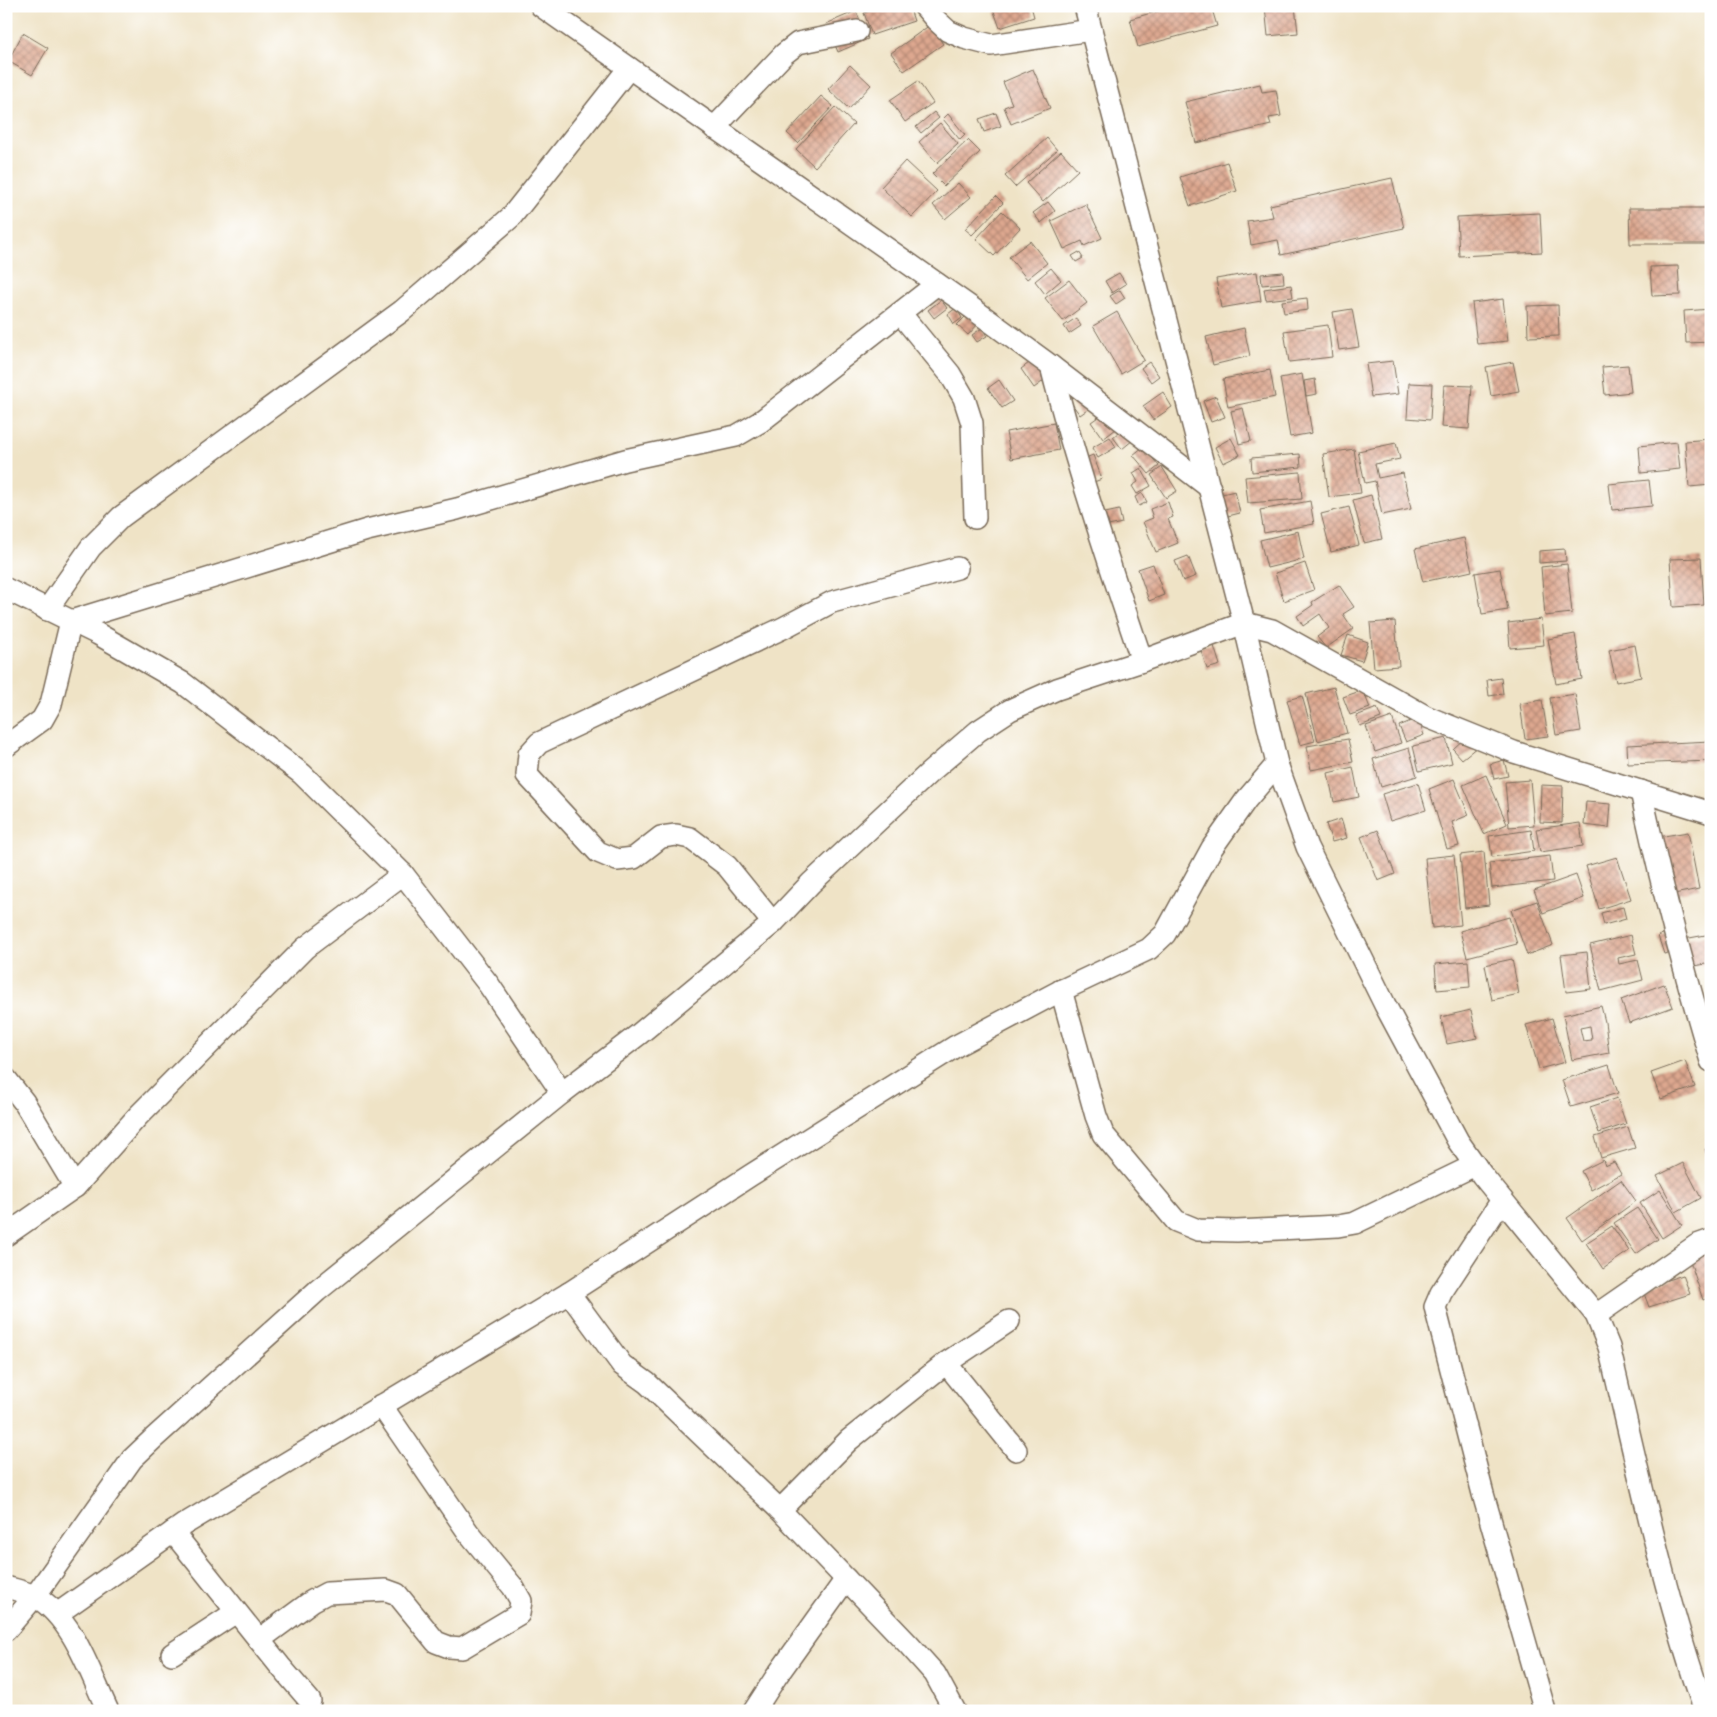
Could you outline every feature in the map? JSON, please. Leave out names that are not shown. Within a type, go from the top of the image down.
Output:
[{"type":"street","points":[[924,6],[948,31],[964,38],[991,45],[1091,30]]},
{"type":"street","points":[[1085,6],[1210,488],[1277,764],[1312,856],[1458,1141],[1502,1200],[1596,1315],[1609,1347],[1658,1556],[1688,1661],[1705,1711]]},
{"type":"street","points":[[546,8],[1051,366],[1210,488]]},
{"type":"street","points":[[714,128],[784,54],[798,43],[857,31]]},
{"type":"street","points":[[47,610],[91,547],[121,517],[402,311],[511,217],[629,68]]},
{"type":"street","points":[[71,621],[367,530],[457,509],[625,460],[736,436],[760,422],[937,284]]},
{"type":"street","points":[[900,313],[950,374],[964,398],[972,423],[975,518]]},
{"type":"street","points":[[1051,366],[1065,421],[1098,528],[1142,661]]},
{"type":"street","points":[[773,923],[727,866],[690,838],[676,835],[661,837],[634,858],[618,860],[598,852],[527,775],[529,754],[540,743],[782,628],[832,602],[957,568]]},
{"type":"street","points":[[6,589],[98,634],[183,682],[302,774],[403,874],[489,985],[562,1093]]},
{"type":"street","points":[[6,746],[42,720],[51,704],[71,621]]},
{"type":"street","points":[[6,1630],[35,1596],[132,1459],[154,1438],[316,1291],[562,1093],[638,1035],[773,923],[811,882],[929,773],[978,731],[1010,710],[1057,689],[1142,661],[1244,623],[1272,630],[1424,716],[1514,752],[1711,813]]},
{"type":"street","points":[[57,1614],[173,1532],[569,1293],[751,1175],[956,1046],[1062,990],[1149,949],[1164,934],[1212,848],[1246,800],[1277,764]]},
{"type":"street","points":[[1641,791],[1659,877],[1711,1060]]},
{"type":"street","points":[[6,1235],[75,1187],[138,1116],[305,948],[403,874]]},
{"type":"street","points":[[1062,990],[1096,1116],[1103,1134],[1176,1221],[1187,1226],[1198,1230],[1237,1231],[1338,1226],[1355,1223],[1475,1165]]},
{"type":"street","points":[[6,1079],[24,1102],[75,1187]]},
{"type":"street","points":[[1502,1200],[1441,1293],[1435,1307],[1482,1494],[1545,1711]]},
{"type":"street","points":[[1596,1315],[1689,1250],[1711,1240]]},
{"type":"street","points":[[569,1293],[622,1365],[647,1383],[780,1510],[935,1674],[955,1711]]},
{"type":"street","points":[[780,1510],[848,1440],[946,1363],[1008,1321]]},
{"type":"street","points":[[946,1363],[1016,1450]]},
{"type":"street","points":[[259,1640],[312,1601],[327,1594],[386,1590],[397,1594],[436,1642],[449,1648],[462,1648],[519,1614],[520,1601],[513,1587],[468,1532],[381,1405]]},
{"type":"street","points":[[173,1532],[310,1701]]},
{"type":"street","points":[[754,1711],[846,1579]]},
{"type":"street","points":[[6,1586],[35,1596],[57,1614],[72,1633],[108,1711]]},
{"type":"street","points":[[172,1654],[236,1612]]},
{"type":"building","points":[[883,6],[909,6],[914,21],[872,35],[864,13]]},
{"type":"building","points":[[992,6],[1031,6],[1034,17],[1000,28]]},
{"type":"building","points":[[1176,6],[1211,6],[1217,26],[1138,47],[1130,19]]},
{"type":"building","points":[[1265,6],[1295,6],[1298,33],[1268,36]]},
{"type":"building","points":[[856,11],[868,39],[838,52],[826,24]]},
{"type":"building","points":[[930,25],[943,44],[904,71],[891,53]]},
{"type":"building","points":[[23,33],[48,48],[32,75],[8,61]]},
{"type":"building","points":[[850,65],[871,85],[849,109],[828,89]]},
{"type":"building","points":[[1033,69],[1050,108],[1011,124],[1004,107],[1012,104],[1003,82]]},
{"type":"building","points":[[918,81],[933,103],[905,122],[890,100]]},
{"type":"building","points":[[1260,84],[1262,92],[1276,90],[1281,116],[1269,118],[1271,125],[1196,143],[1185,102]]},
{"type":"building","points":[[821,96],[833,106],[798,143],[787,133]]},
{"type":"building","points":[[835,107],[854,124],[815,167],[796,149]]},
{"type":"building","points":[[934,112],[939,118],[921,133],[916,127]]},
{"type":"building","points":[[996,113],[1001,126],[984,132],[979,119]]},
{"type":"building","points":[[948,114],[965,135],[960,140],[943,119]]},
{"type":"building","points":[[940,123],[958,144],[937,163],[919,142]]},
{"type":"building","points":[[1047,138],[1057,150],[1015,187],[1005,176]]},
{"type":"building","points":[[968,140],[980,152],[944,186],[932,174]]},
{"type":"building","points":[[1061,151],[1078,170],[1043,202],[1026,183]]},
{"type":"building","points":[[905,161],[937,191],[912,217],[881,187]]},
{"type":"building","points":[[1227,162],[1237,191],[1190,206],[1180,177]]},
{"type":"building","points":[[1392,178],[1404,228],[1281,255],[1278,240],[1251,245],[1247,221],[1273,217],[1270,205]]},
{"type":"building","points":[[958,183],[971,197],[945,219],[933,205]]},
{"type":"building","points":[[996,196],[1003,203],[972,235],[965,229]]},
{"type":"building","points":[[1048,202],[1055,211],[1041,223],[1033,213]]},
{"type":"building","points":[[1086,204],[1102,238],[1084,246],[1082,241],[1064,249],[1051,221]]},
{"type":"building","points":[[1629,208],[1711,208],[1711,244],[1630,244]]},
{"type":"building","points":[[1002,211],[1020,228],[994,256],[976,239]]},
{"type":"building","points":[[1540,213],[1542,252],[1459,256],[1457,217]]},
{"type":"building","points":[[1030,241],[1047,263],[1027,279],[1009,257]]},
{"type":"building","points":[[1079,252],[1083,258],[1076,262],[1072,256]]},
{"type":"building","points":[[1678,266],[1680,295],[1652,296],[1650,267]]},
{"type":"building","points":[[1051,268],[1061,280],[1045,294],[1035,281]]},
{"type":"building","points":[[1257,272],[1261,301],[1221,308],[1216,279]]},
{"type":"building","points":[[1283,272],[1284,283],[1262,285],[1261,274]]},
{"type":"building","points":[[1119,273],[1126,284],[1112,293],[1105,281]]},
{"type":"building","points":[[1069,280],[1087,303],[1063,321],[1045,298]]},
{"type":"building","points":[[1291,285],[1293,297],[1266,300],[1264,289]]},
{"type":"building","points":[[1120,290],[1125,298],[1116,304],[1110,296]]},
{"type":"building","points":[[1307,298],[1308,310],[1284,313],[1282,301]]},
{"type":"building","points":[[1503,299],[1508,341],[1477,344],[1472,303]]},
{"type":"building","points":[[941,300],[947,308],[934,318],[928,310]]},
{"type":"building","points":[[1558,305],[1559,336],[1528,337],[1527,306]]},
{"type":"building","points":[[956,308],[962,318],[954,324],[948,314]]},
{"type":"building","points":[[1352,309],[1359,347],[1339,350],[1333,312]]},
{"type":"building","points":[[1711,309],[1711,342],[1686,343],[1684,311]]},
{"type":"building","points":[[1117,312],[1144,360],[1121,374],[1093,326]]},
{"type":"building","points":[[968,314],[979,323],[968,335],[957,325]]},
{"type":"building","points":[[1076,318],[1081,326],[1069,334],[1064,326]]},
{"type":"building","points":[[1328,325],[1332,357],[1289,362],[1284,331]]},
{"type":"building","points":[[982,328],[987,336],[977,342],[972,335]]},
{"type":"building","points":[[1244,328],[1250,356],[1213,365],[1206,337]]},
{"type":"building","points":[[1033,360],[1046,379],[1034,388],[1021,369]]},
{"type":"building","points":[[1393,361],[1398,394],[1371,397],[1366,364]]},
{"type":"building","points":[[1149,362],[1159,376],[1151,382],[1141,368]]},
{"type":"building","points":[[1513,362],[1519,391],[1491,396],[1486,367]]},
{"type":"building","points":[[1628,365],[1631,392],[1605,395],[1602,367]]},
{"type":"building","points":[[1270,370],[1275,397],[1228,407],[1223,379]]},
{"type":"building","points":[[1302,374],[1312,433],[1290,437],[1280,378]]},
{"type":"building","points":[[1315,379],[1317,394],[1306,396],[1304,381]]},
{"type":"building","points":[[999,380],[1013,401],[1002,408],[988,388]]},
{"type":"building","points":[[1409,383],[1432,384],[1430,420],[1407,418]]},
{"type":"building","points":[[1444,385],[1472,386],[1469,429],[1441,427]]},
{"type":"building","points":[[1163,392],[1172,407],[1153,420],[1143,406]]},
{"type":"building","points":[[1079,393],[1090,408],[1080,415],[1069,400]]},
{"type":"building","points":[[1216,396],[1225,417],[1211,422],[1203,401]]},
{"type":"building","points":[[1243,408],[1251,441],[1239,444],[1231,411]]},
{"type":"building","points":[[1104,413],[1116,429],[1103,439],[1091,422]]},
{"type":"building","points":[[1054,423],[1059,450],[1011,459],[1006,432]]},
{"type":"building","points":[[1124,428],[1133,440],[1122,449],[1113,437]]},
{"type":"building","points":[[1110,437],[1116,447],[1098,458],[1092,448]]},
{"type":"building","points":[[1231,438],[1240,455],[1223,463],[1215,447]]},
{"type":"building","points":[[1711,439],[1711,485],[1689,487],[1685,441]]},
{"type":"building","points":[[1677,442],[1680,469],[1641,473],[1639,446]]},
{"type":"building","points":[[1396,443],[1400,459],[1375,464],[1378,478],[1403,473],[1411,509],[1382,515],[1375,481],[1365,483],[1358,451]]},
{"type":"building","points":[[1143,447],[1159,466],[1149,474],[1133,455]]},
{"type":"building","points":[[1354,449],[1361,493],[1329,497],[1323,454]]},
{"type":"building","points":[[1300,454],[1301,467],[1252,472],[1251,458]]},
{"type":"building","points":[[1093,455],[1102,479],[1091,483],[1083,459]]},
{"type":"building","points":[[1162,467],[1177,491],[1166,498],[1151,475]]},
{"type":"building","points":[[1141,468],[1151,486],[1137,494],[1132,486],[1138,482],[1133,473]]},
{"type":"building","points":[[1300,472],[1302,499],[1248,503],[1245,477]]},
{"type":"building","points":[[1649,480],[1652,506],[1612,510],[1609,484]]},
{"type":"building","points":[[1235,491],[1240,513],[1228,516],[1222,494]]},
{"type":"building","points":[[1142,493],[1147,502],[1139,506],[1135,497]]},
{"type":"building","points":[[1371,495],[1382,539],[1364,543],[1353,500]]},
{"type":"building","points":[[1310,501],[1314,524],[1264,533],[1260,510]]},
{"type":"building","points":[[1168,502],[1173,517],[1168,519],[1178,543],[1156,552],[1143,522],[1153,518],[1150,509]]},
{"type":"building","points":[[1349,507],[1359,545],[1331,552],[1321,514]]},
{"type":"building","points":[[1119,510],[1122,523],[1104,527],[1101,514]]},
{"type":"building","points":[[1298,531],[1304,559],[1267,568],[1260,540]]},
{"type":"building","points":[[1464,538],[1472,571],[1423,582],[1415,549]]},
{"type":"building","points":[[1565,549],[1566,561],[1539,563],[1539,551]]},
{"type":"building","points":[[1188,556],[1196,576],[1183,581],[1175,561]]},
{"type":"building","points":[[1701,558],[1704,605],[1673,607],[1670,559]]},
{"type":"building","points":[[1305,563],[1314,590],[1284,601],[1275,573]]},
{"type":"building","points":[[1153,564],[1164,595],[1149,601],[1138,569]]},
{"type":"building","points":[[1567,564],[1572,613],[1545,616],[1541,567]]},
{"type":"building","points":[[1500,569],[1508,610],[1482,614],[1475,573]]},
{"type":"building","points":[[1339,585],[1354,607],[1343,614],[1353,629],[1326,648],[1317,637],[1329,628],[1320,614],[1303,626],[1297,616],[1313,605],[1312,602]]},
{"type":"building","points":[[1541,619],[1544,645],[1510,648],[1508,623]]},
{"type":"building","points":[[1395,621],[1399,666],[1374,668],[1370,623]]},
{"type":"building","points":[[1575,634],[1582,679],[1556,684],[1548,639]]},
{"type":"building","points":[[1348,635],[1368,642],[1362,661],[1341,655]]},
{"type":"building","points":[[1213,643],[1220,665],[1207,669],[1200,647]]},
{"type":"building","points":[[1635,645],[1641,677],[1616,682],[1609,650]]},
{"type":"building","points":[[1501,678],[1503,694],[1489,696],[1487,680]]},
{"type":"building","points":[[1334,687],[1347,733],[1318,741],[1306,694]]},
{"type":"building","points":[[1363,690],[1370,708],[1350,715],[1343,697]]},
{"type":"building","points":[[1575,694],[1581,731],[1556,735],[1550,698]]},
{"type":"building","points":[[1302,696],[1315,741],[1300,745],[1287,700]]},
{"type":"building","points":[[1542,700],[1548,736],[1525,739],[1520,704]]},
{"type":"building","points":[[1377,708],[1381,718],[1360,726],[1356,716]]},
{"type":"building","points":[[1392,717],[1401,743],[1375,752],[1366,726]]},
{"type":"building","points":[[1418,718],[1424,735],[1406,742],[1399,726]]},
{"type":"building","points":[[1467,736],[1477,747],[1462,759],[1453,749]]},
{"type":"building","points":[[1446,738],[1452,763],[1419,771],[1413,746]]},
{"type":"building","points":[[1348,739],[1353,762],[1311,770],[1307,746]]},
{"type":"building","points":[[1711,741],[1711,761],[1628,764],[1627,745]]},
{"type":"building","points":[[1409,748],[1417,776],[1381,787],[1373,759]]},
{"type":"building","points":[[1504,760],[1508,776],[1494,779],[1490,764]]},
{"type":"building","points":[[1353,767],[1359,797],[1334,802],[1328,773]]},
{"type":"building","points":[[1486,775],[1507,824],[1484,834],[1463,785]]},
{"type":"building","points":[[1454,779],[1469,815],[1452,822],[1459,846],[1447,849],[1429,789]]},
{"type":"building","points":[[1530,780],[1534,825],[1509,827],[1505,782]]},
{"type":"building","points":[[1418,783],[1426,810],[1390,821],[1382,794]]},
{"type":"building","points":[[1541,785],[1563,786],[1562,823],[1540,822]]},
{"type":"building","points":[[1586,802],[1611,804],[1609,828],[1584,825]]},
{"type":"building","points":[[1341,819],[1347,838],[1332,842],[1326,824]]},
{"type":"building","points":[[1580,823],[1583,846],[1540,852],[1536,829]]},
{"type":"building","points":[[1378,830],[1395,874],[1378,881],[1361,837]]},
{"type":"building","points":[[1531,830],[1534,851],[1492,857],[1489,836]]},
{"type":"building","points":[[1688,832],[1699,889],[1669,895],[1658,837]]},
{"type":"building","points":[[1484,852],[1489,905],[1465,908],[1460,855]]},
{"type":"building","points":[[1454,855],[1461,925],[1432,928],[1425,858]]},
{"type":"building","points":[[1550,856],[1553,881],[1492,888],[1489,863]]},
{"type":"building","points":[[1617,857],[1631,899],[1599,909],[1586,866]]},
{"type":"building","points":[[1576,875],[1584,898],[1543,913],[1534,890]]},
{"type":"building","points":[[1537,901],[1553,945],[1527,955],[1511,910]]},
{"type":"building","points":[[1623,907],[1626,919],[1604,925],[1601,913]]},
{"type":"building","points":[[1509,917],[1517,944],[1467,957],[1460,931]]},
{"type":"building","points":[[1665,933],[1672,952],[1664,954],[1658,936]]},
{"type":"building","points":[[1711,934],[1711,963],[1689,967],[1684,939]]},
{"type":"building","points":[[1631,935],[1636,954],[1618,958],[1619,964],[1638,960],[1643,980],[1601,991],[1590,945]]},
{"type":"building","points":[[1587,952],[1591,989],[1566,992],[1561,955]]},
{"type":"building","points":[[1512,959],[1519,994],[1492,1000],[1485,965]]},
{"type":"building","points":[[1468,961],[1470,987],[1437,990],[1435,964]]},
{"type":"building","points":[[1664,984],[1673,1007],[1629,1023],[1621,1000]]},
{"type":"building","points":[[1601,1006],[1609,1053],[1572,1060],[1563,1015]],"holes":[[[1590,1026],[1592,1040],[1583,1041],[1580,1028]]]},
{"type":"building","points":[[1471,1010],[1477,1038],[1447,1044],[1441,1017]]},
{"type":"building","points":[[1552,1018],[1565,1062],[1539,1069],[1526,1025]]},
{"type":"building","points":[[1685,1061],[1695,1087],[1661,1099],[1651,1073]]},
{"type":"building","points":[[1609,1065],[1618,1093],[1571,1107],[1562,1080]]},
{"type":"building","points":[[1617,1098],[1626,1124],[1599,1133],[1590,1107]]},
{"type":"building","points":[[1628,1127],[1635,1148],[1601,1158],[1595,1137]]},
{"type":"building","points":[[1711,1147],[1711,1166],[1710,1166],[1705,1149]]},
{"type":"building","points":[[1603,1160],[1605,1166],[1614,1162],[1621,1174],[1591,1190],[1581,1171]]},
{"type":"building","points":[[1683,1163],[1701,1198],[1676,1212],[1657,1176]]},
{"type":"building","points":[[1621,1180],[1636,1201],[1582,1240],[1567,1218]]},
{"type":"building","points":[[1660,1190],[1682,1225],[1662,1238],[1640,1203]]},
{"type":"building","points":[[1637,1208],[1658,1239],[1636,1254],[1614,1223]]},
{"type":"building","points":[[1612,1226],[1629,1251],[1603,1269],[1586,1243]]},
{"type":"building","points":[[1711,1247],[1711,1297],[1703,1300],[1688,1255]]},
{"type":"building","points":[[1683,1275],[1690,1294],[1649,1307],[1642,1288]]}]
